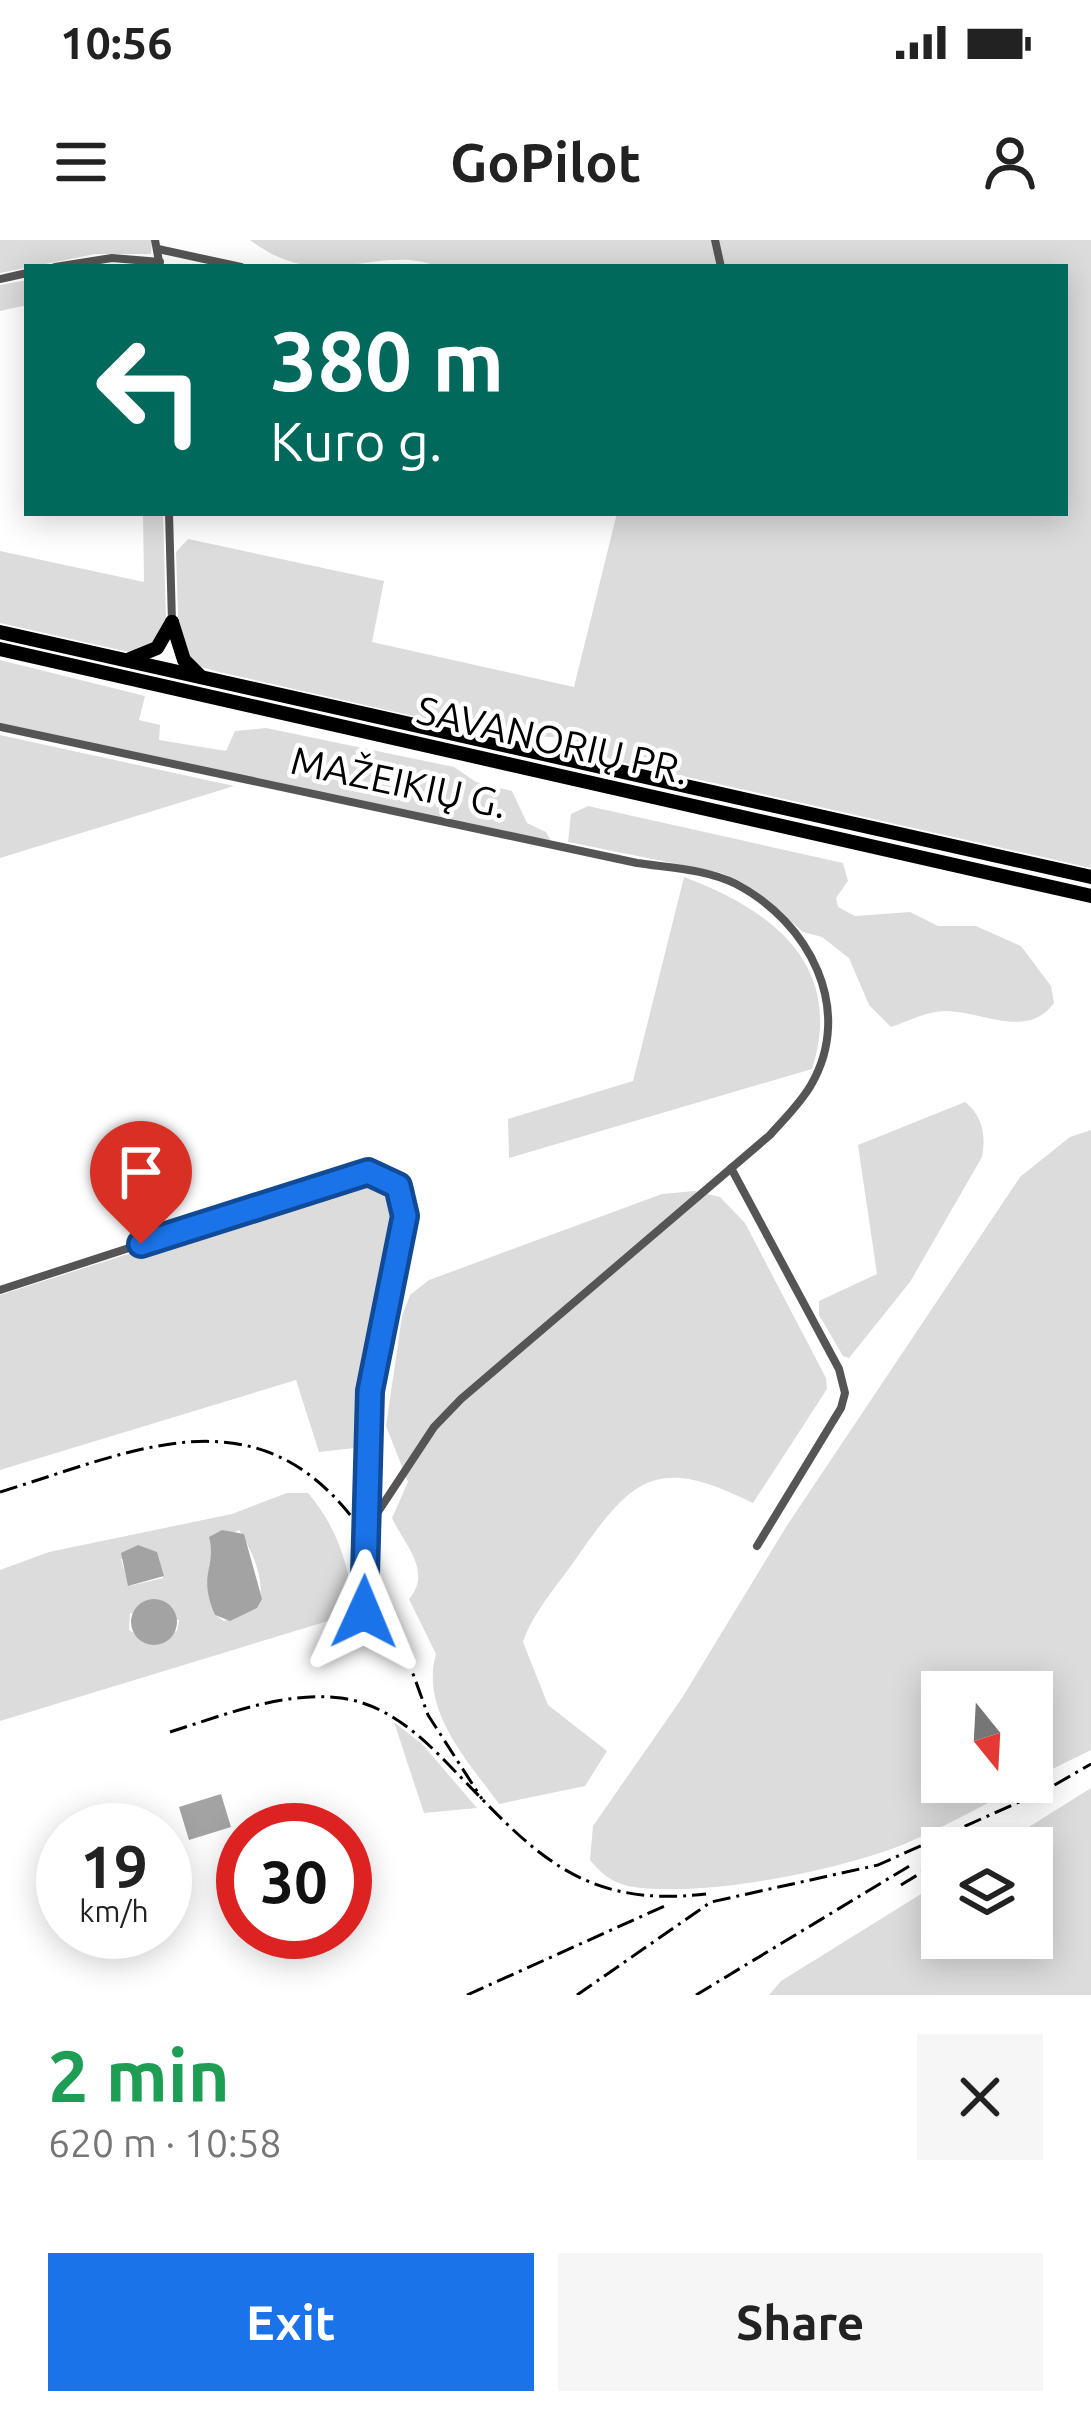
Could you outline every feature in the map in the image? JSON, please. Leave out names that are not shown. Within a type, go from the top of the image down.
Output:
[{"type":"highway","points":[[124,660],[158,648],[172,622]]},
{"type":"highway","points":[[172,622],[184,660],[201,677]]},
{"type":"highway","name":"SAVANORIŲ PR.","points":[[0,632],[1091,878]]},
{"type":"highway","name":"SAVANORIŲ PR.","points":[[0,651],[1091,896]]},
{"type":"street","points":[[74,264],[112,258],[160,264],[156,244],[231,264]]},
{"type":"street","points":[[169,516],[172,622]]},
{"type":"street","name":"MAŽEIKIŲ G.","points":[[0,728],[615,859],[704,873],[736,884],[777,913],[806,944],[822,976],[826,1045],[800,1101],[731,1168],[461,1399],[434,1427],[366,1530]]},
{"type":"street","points":[[731,1168],[839,1369],[845,1393],[841,1408],[757,1546]]},
{"type":"street","points":[[0,1289],[350,1176],[368,1172],[389,1177],[404,1198],[405,1216],[370,1391],[364,1612]]},
{"type":"shaded area","points":[[0,240],[152,240],[151,254],[95,254],[24,264],[24,268],[0,273]]},
{"type":"shaded area","points":[[250,240],[1091,240],[1091,868],[616,761],[553,737],[498,735],[219,672],[195,665],[179,643],[176,552],[188,539],[384,581],[372,642],[574,687],[616,516],[1068,516],[1068,264],[427,264],[393,260],[299,264]]},
{"type":"shaded area","points":[[24,281],[24,306],[0,311],[0,285]]},
{"type":"shaded area","points":[[143,516],[163,516],[166,622],[155,644],[129,652],[0,623],[0,551],[144,582]]},
{"type":"shaded area","points":[[0,660],[145,696],[139,720],[160,725],[159,740],[226,751],[235,731],[266,728],[454,767],[476,782],[512,791],[527,823],[546,832],[551,841],[0,724]]},
{"type":"shaded area","points":[[0,735],[234,786],[0,858]]},
{"type":"shaded area","points":[[588,806],[843,863],[848,881],[836,898],[838,907],[855,916],[910,912],[938,926],[976,926],[1021,946],[1051,986],[1054,1003],[1031,1020],[1003,1021],[946,1011],[891,1027],[869,1005],[849,958],[822,937],[803,932],[753,889],[722,873],[568,842],[571,814]]},
{"type":"shaded area","points":[[684,877],[746,906],[794,947],[818,1000],[820,1033],[812,1069],[509,1158],[508,1119],[633,1081]]},
{"type":"shaded area","points":[[965,1102],[982,1127],[982,1157],[910,1282],[849,1358],[843,1356],[819,1315],[819,1301],[877,1274],[858,1145]]},
{"type":"shaded area","points":[[1091,1130],[1091,1750],[1053,1769],[1053,1671],[921,1671],[921,1803],[988,1803],[941,1827],[921,1827],[921,1836],[902,1845],[805,1873],[691,1889],[628,1886],[611,1879],[590,1860],[593,1826],[682,1698],[786,1527],[1020,1177],[1070,1137]]},
{"type":"shaded area","points":[[365,1178],[391,1185],[400,1210],[355,1448],[319,1452],[296,1380],[0,1470],[0,1295]]},
{"type":"shaded area","points":[[695,1191],[720,1197],[745,1223],[826,1378],[827,1389],[753,1503],[691,1479],[668,1478],[629,1494],[593,1534],[538,1611],[523,1642],[548,1705],[607,1751],[585,1786],[499,1804],[440,1714],[433,1675],[436,1654],[409,1599],[416,1589],[417,1568],[392,1518],[408,1482],[386,1426],[402,1316],[410,1295],[429,1280],[662,1194]]},
{"type":"shaded area","points":[[287,1493],[308,1493],[341,1550],[351,1614],[0,1721],[0,1570],[49,1552],[232,1514]],"holes":[[[239,1530],[253,1557],[261,1589],[257,1608],[224,1621],[215,1615],[209,1566],[227,1538]],[[121,1559],[159,1559],[163,1578],[129,1586]],[[130,1613],[179,1620],[177,1631],[152,1643],[129,1630]]]},
{"type":"shaded area","points":[[222,1530],[244,1534],[262,1599],[257,1608],[230,1621],[215,1615],[207,1580],[209,1537]]},
{"type":"shaded area","points":[[138,1545],[157,1552],[164,1576],[128,1586],[121,1553]]},
{"type":"shaded area","points":[[154,1599],[170,1606],[177,1622],[170,1638],[154,1645],[138,1638],[131,1622],[138,1606]]},
{"type":"shaded area","points":[[394,1722],[423,1745],[477,1808],[424,1813]]},
{"type":"shaded area","points":[[1091,1788],[1091,1995],[769,1995],[781,1981],[921,1894],[921,1959],[1053,1959],[1053,1827],[1029,1827]]},
{"type":"shaded area","points":[[221,1794],[224,1803],[216,1803],[216,1832],[192,1839],[192,1803]]},
{"type":"railway","points":[[0,1492],[99,1460],[193,1442],[237,1444],[280,1457],[321,1484],[360,1528],[428,1715],[482,1799]]},
{"type":"railway","points":[[170,1732],[276,1701],[319,1697],[357,1701],[413,1731],[505,1822],[560,1866],[623,1892],[706,1894]]},
{"type":"railway","points":[[577,1995],[711,1902],[878,1865],[1046,1790],[1091,1764]]},
{"type":"railway","points":[[696,1995],[911,1865]]},
{"type":"railway","points":[[901,1885],[921,1873]]},
{"type":"railway","points":[[467,1995],[669,1904]]},
{"type":"route","points":[[141,1244],[350,1176],[379,1172],[398,1186],[405,1216],[370,1391],[364,1612]]}]
